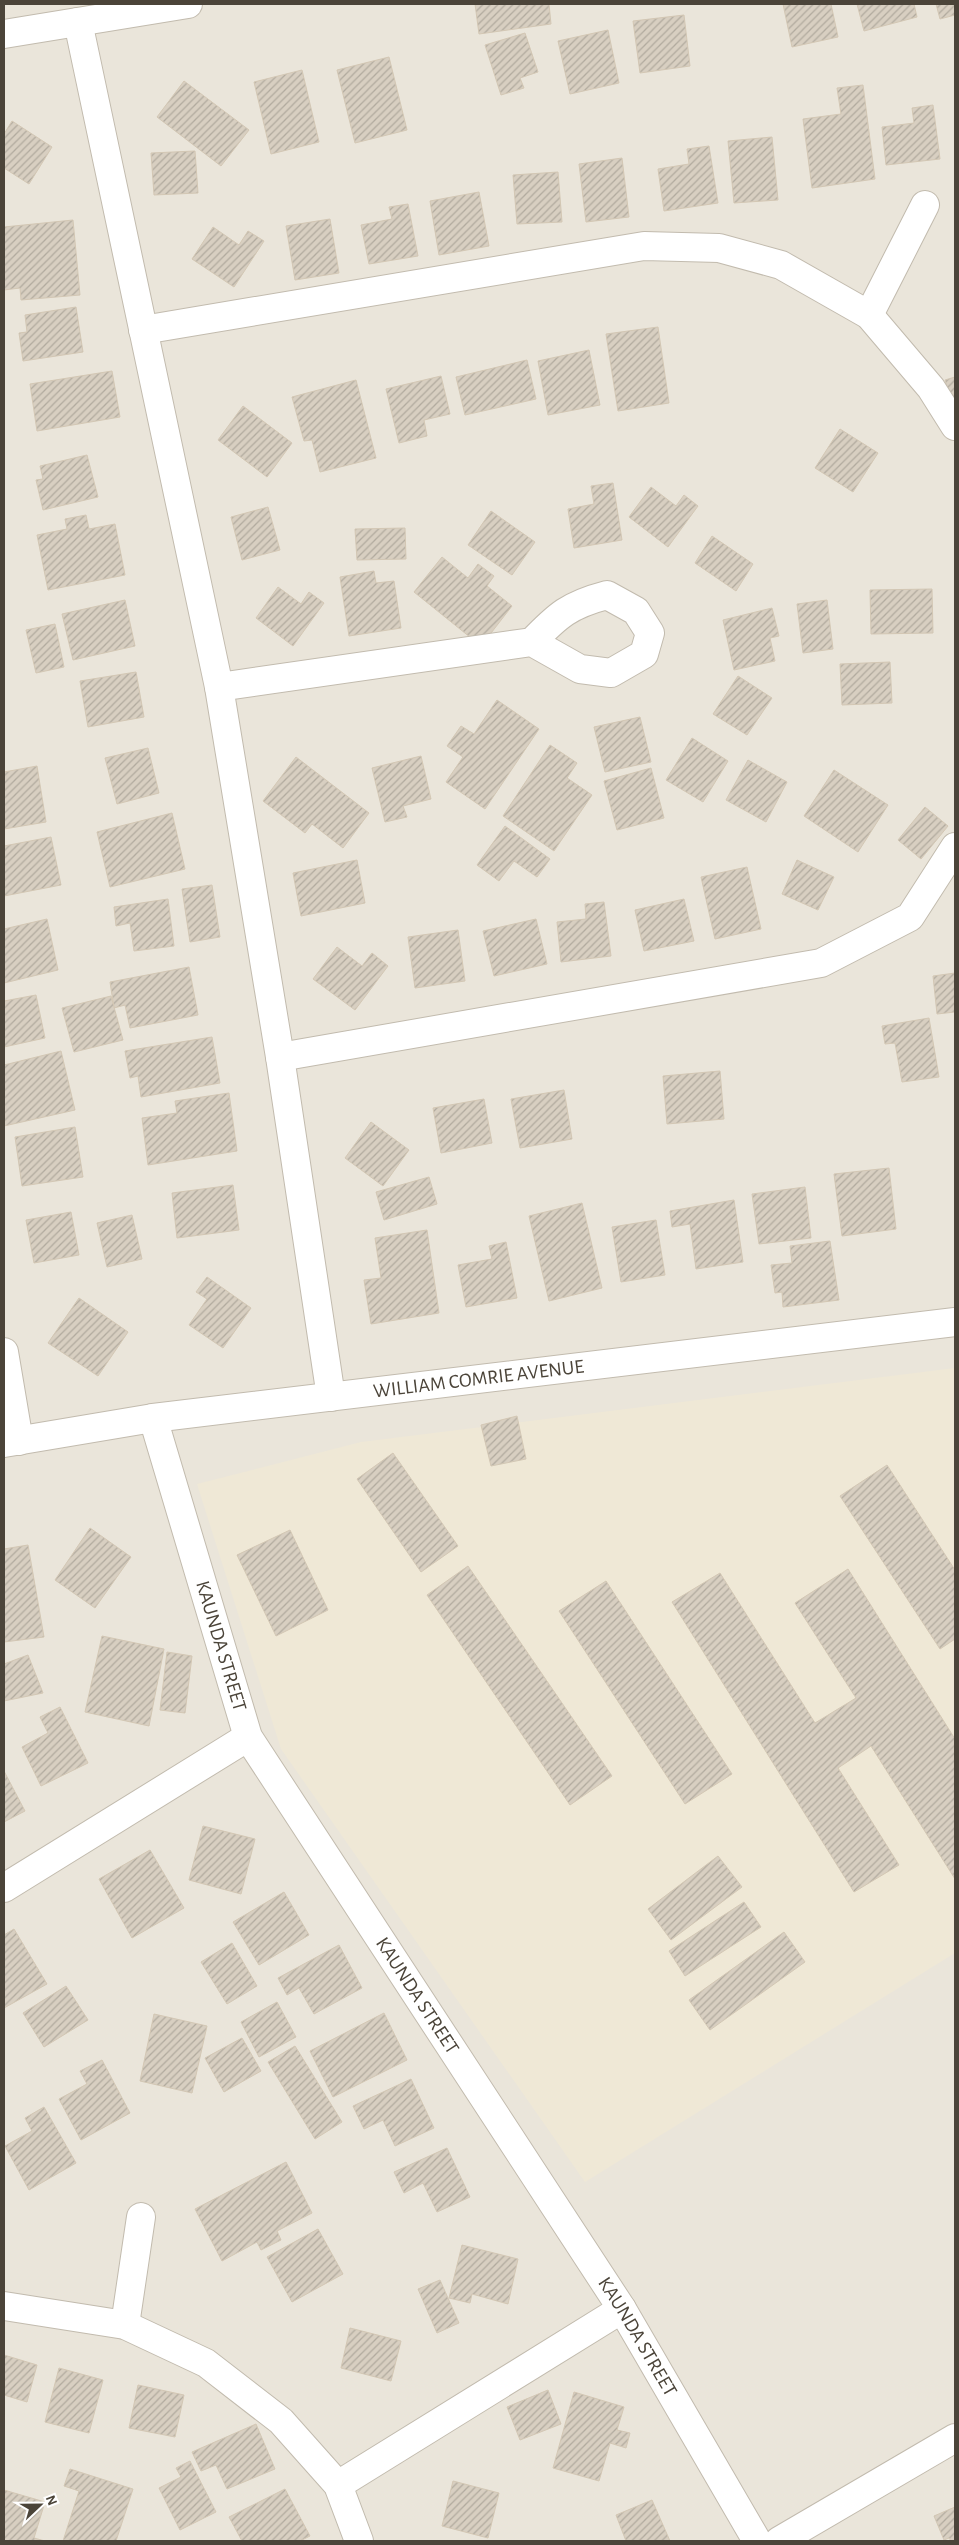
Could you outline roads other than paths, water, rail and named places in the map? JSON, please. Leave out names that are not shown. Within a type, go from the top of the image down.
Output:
[{"type":"street","points":[[4,34],[188,4]]},
{"type":"street","points":[[78,22],[219,687],[280,1057],[331,1397]]},
{"type":"street","points":[[868,314],[925,205]]},
{"type":"street","points":[[143,330],[644,246],[719,248],[781,264],[868,314],[931,388],[955,426]]},
{"type":"street","points":[[219,687],[532,642]]},
{"type":"street","points":[[280,1057],[821,963],[910,917],[955,846]]},
{"type":"street","name":"WILLIAM COMRIE AVENUE","points":[[12,1442],[153,1418],[955,1322]]},
{"type":"street","points":[[4,1352],[12,1442]]},
{"type":"street","name":"KAUNDA STREET","points":[[153,1418],[248,1737],[622,2309],[757,2541]]},
{"type":"street","points":[[4,1888],[248,1737]]},
{"type":"street","points":[[125,2324],[141,2217]]},
{"type":"street","points":[[4,2306],[125,2324],[206,2363],[281,2421],[338,2485],[359,2541]]},
{"type":"street","points":[[338,2485],[622,2309]]},
{"type":"street","points":[[779,2541],[955,2438]]}]
